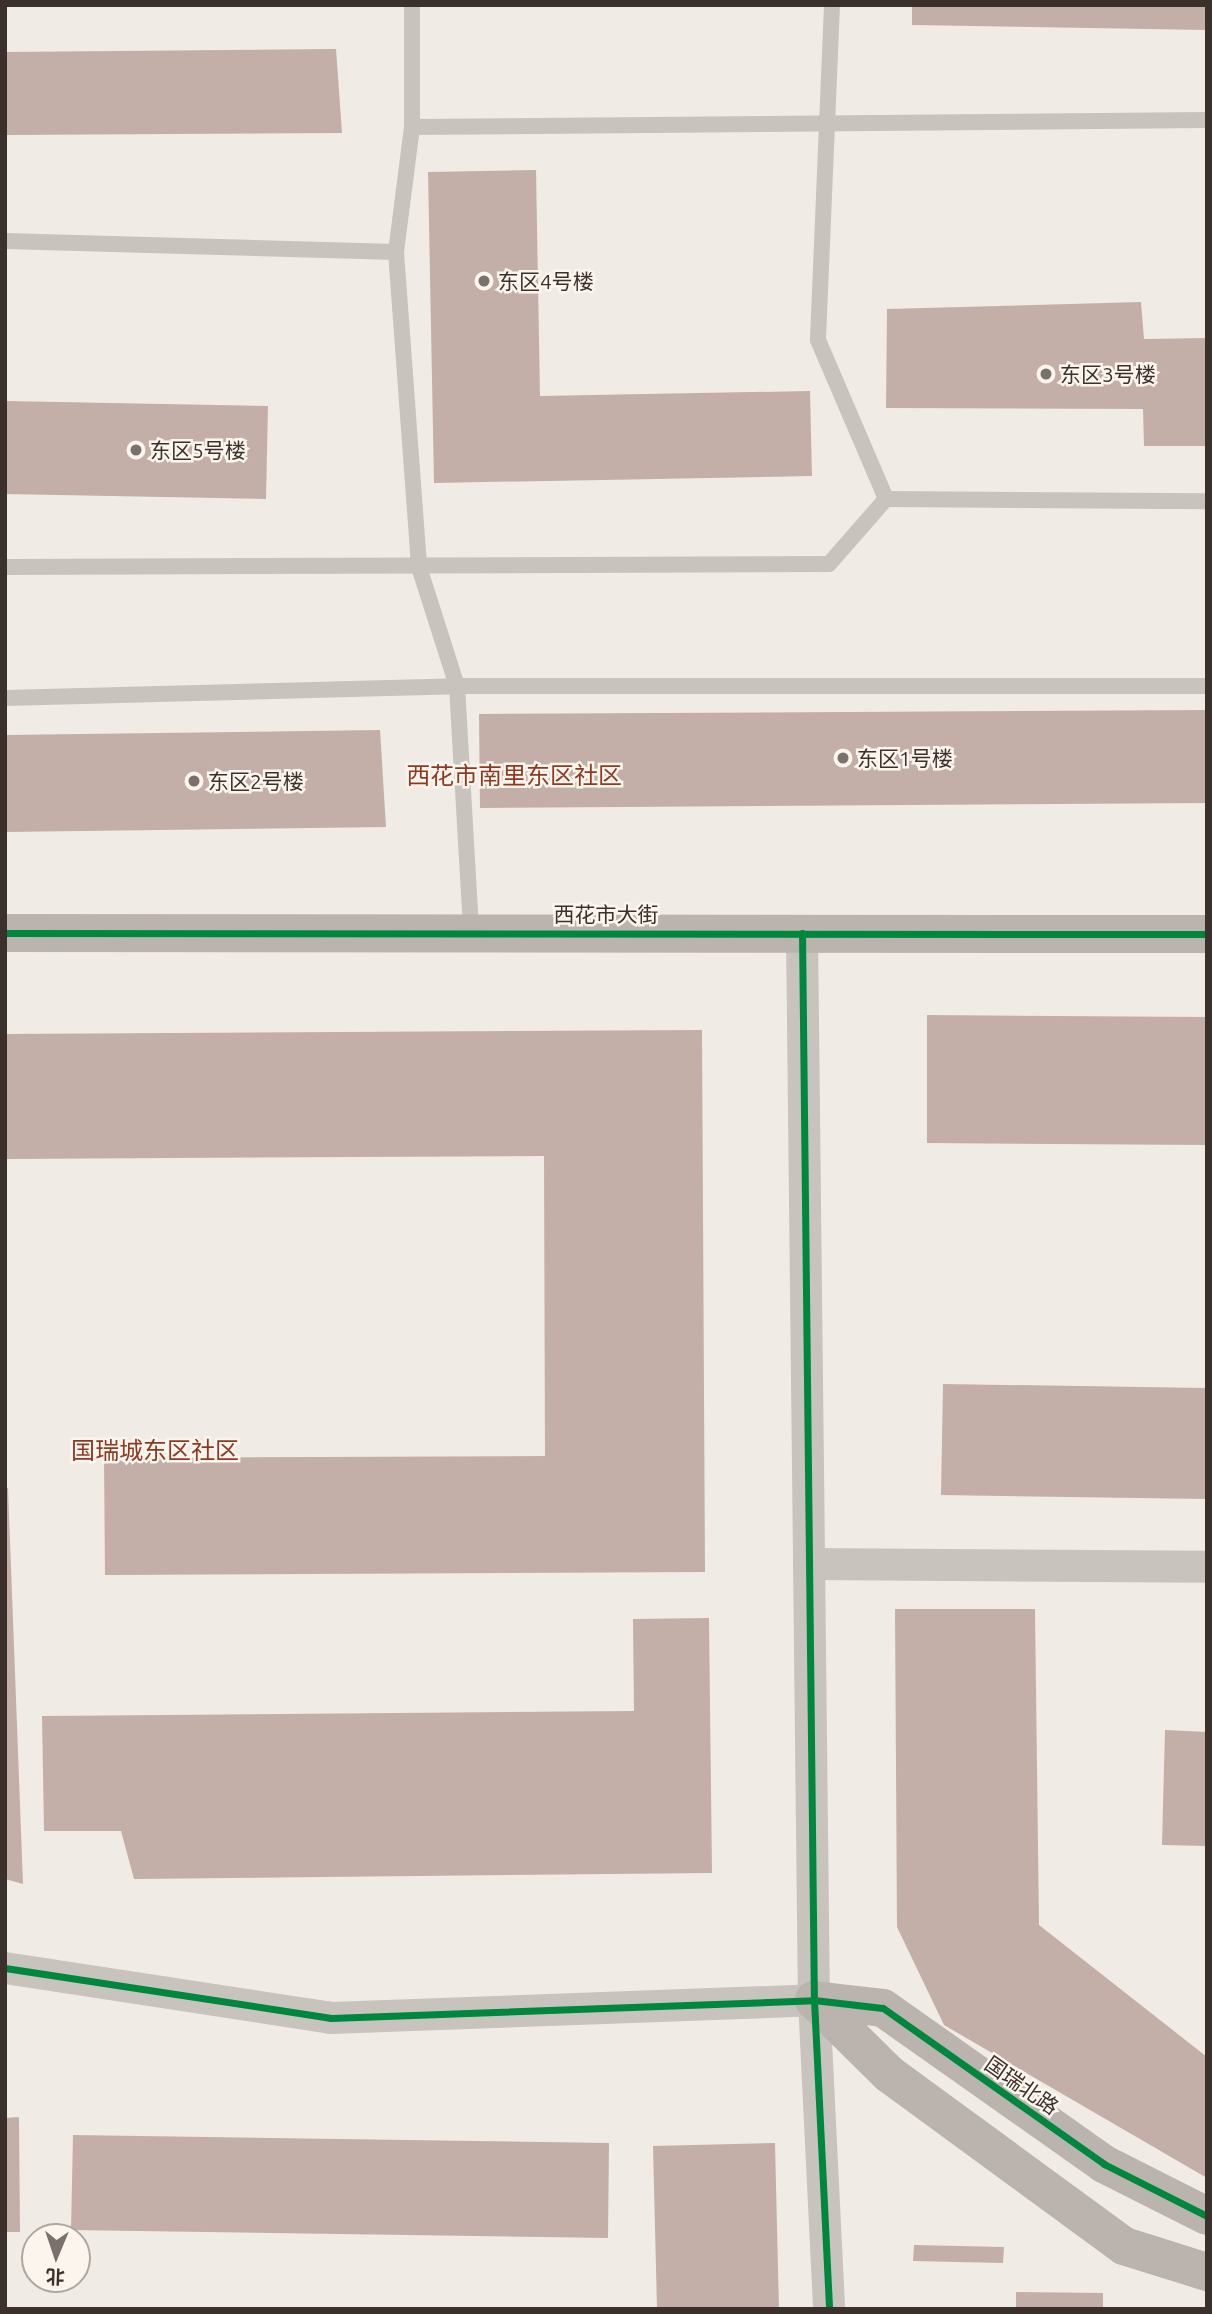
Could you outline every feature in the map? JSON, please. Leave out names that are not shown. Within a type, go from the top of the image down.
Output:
[{"type":"street","name":"西花市大街","points":[[5,933],[471,930],[1207,934]]},
{"type":"street","points":[[802,933],[814,2000],[829,2309]]},
{"type":"street","points":[[809,1564],[1207,1567]]},
{"type":"street","points":[[5,1968],[331,2018],[814,2000],[889,2074],[1124,2246],[1207,2272]]},
{"type":"street","name":"国瑞北路","points":[[814,2000],[883,2008],[1104,2164],[1207,2216]]},
{"type":"lane","points":[[412,5],[412,127],[396,252],[419,567],[457,687],[471,930]]},
{"type":"lane","points":[[832,5],[825,121],[818,340],[886,499]]},
{"type":"lane","points":[[412,127],[825,121],[1207,120]]},
{"type":"lane","points":[[5,240],[396,252]]},
{"type":"lane","points":[[5,567],[829,564],[886,499],[1207,501]]},
{"type":"lane","points":[[5,698],[457,687],[1207,686]]},
{"type":"building","points":[[912,5],[1207,5],[1207,30],[912,25]]},
{"type":"building","points":[[336,49],[342,133],[5,135],[5,52]]},
{"type":"building","name":"东区4号楼","points":[[536,170],[540,396],[810,391],[812,476],[434,483],[428,172]]},
{"type":"building","name":"东区3号楼","points":[[1141,302],[1144,339],[1207,338],[1207,446],[1144,446],[1143,409],[886,408],[887,309]]},
{"type":"building","name":"东区5号楼","points":[[5,401],[268,406],[266,499],[5,494]]},
{"type":"building","name":"东区1号楼","points":[[1207,710],[1207,803],[480,808],[479,714]]},
{"type":"building","name":"东区2号楼","points":[[380,730],[386,827],[5,832],[5,735]]},
{"type":"building","points":[[927,1015],[1207,1017],[1207,1145],[927,1143]]},
{"type":"building","points":[[702,1030],[705,1572],[105,1575],[104,1458],[545,1456],[544,1156],[7,1159],[6,1034]]},
{"type":"building","points":[[943,1384],[1207,1388],[1207,1499],[941,1495]]},
{"type":"building","points":[[5,1488],[8,1488],[23,1884],[5,1879]]},
{"type":"building","points":[[895,1609],[1035,1609],[1039,1925],[1207,2057],[1207,2178],[944,2025],[897,1927]]},
{"type":"building","points":[[709,1618],[712,1873],[134,1879],[121,1831],[44,1831],[42,1716],[634,1711],[633,1619]]},
{"type":"building","points":[[1165,1730],[1207,1732],[1207,1846],[1162,1845]]},
{"type":"building","points":[[19,2117],[20,2232],[5,2232],[5,2118]]},
{"type":"building","points":[[73,2135],[609,2143],[608,2238],[91,2230],[91,2223],[71,2223]]},
{"type":"building","points":[[775,2143],[779,2309],[657,2309],[653,2146]]},
{"type":"building","points":[[914,2245],[1004,2247],[1003,2263],[913,2261]]},
{"type":"building","points":[[1016,2292],[1103,2293],[1103,2309],[1016,2309]]},
{"type":"cycle path","points":[[5,933],[1207,934]]},
{"type":"cycle path","points":[[802,933],[814,2000],[829,2309]]},
{"type":"cycle path","points":[[5,1968],[331,2018],[814,2000],[883,2008],[1104,2164],[1207,2216]]},
{"type":"place","name":"东区4号楼","points":[[484,281]]},
{"type":"place","name":"东区3号楼","points":[[1046,374]]},
{"type":"place","name":"东区5号楼","points":[[136,450]]},
{"type":"place","name":"东区1号楼","points":[[843,758]]},
{"type":"place","name":"东区2号楼","points":[[194,781]]},
{"type":"district","name":"西花市南里东区社区","points":[[514,776]]},
{"type":"district","name":"国瑞城东区社区","points":[[155,1451]]}]
